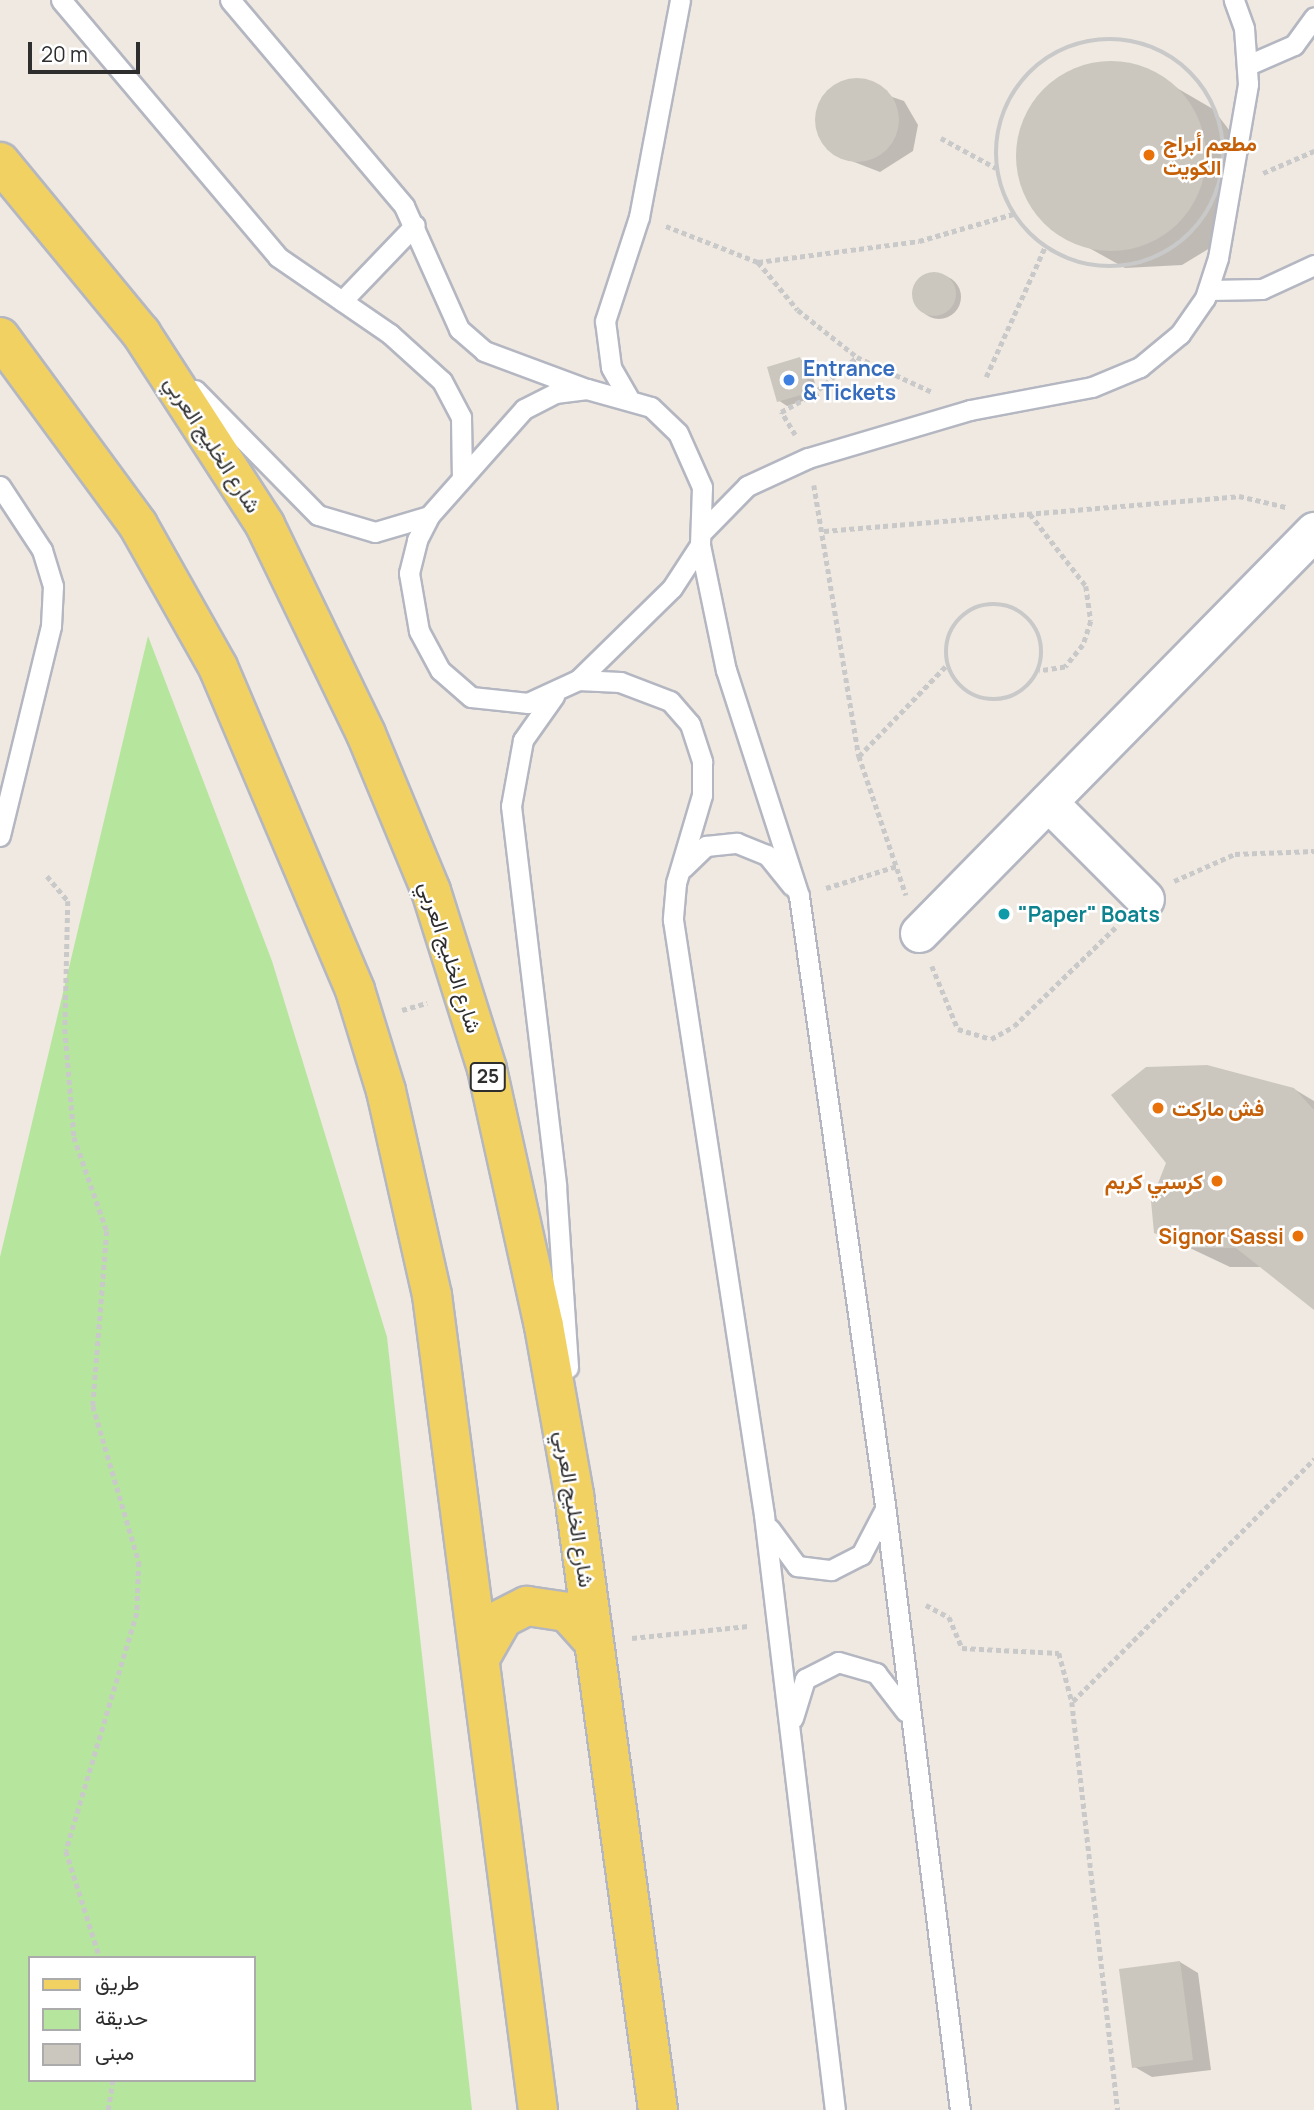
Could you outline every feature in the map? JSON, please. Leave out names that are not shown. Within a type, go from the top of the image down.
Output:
[{"type":"main road","name":"شارع الخليج العربي","points":[[0,162],[141,332],[265,525],[314,621],[402,815],[465,992],[518,1199],[574,1495],[658,2110]]},
{"type":"main road","points":[[0,337],[171,576],[269,782],[364,1021],[412,1189],[483,1653],[538,2110]]},
{"type":"main road","points":[[483,1653],[503,1618],[527,1606],[567,1612],[594,1642]]},
{"type":"street","points":[[919,933],[1048,802],[1308,521]]},
{"type":"street","points":[[1048,802],[1145,899]]},
{"type":"lane","points":[[61,0],[278,257],[414,353],[452,394],[465,443],[462,478]]},
{"type":"lane","points":[[230,0],[415,225],[459,330],[484,351],[587,389],[628,397],[667,420],[689,450],[702,488],[701,538],[726,670],[799,896],[885,1505],[960,2110]]},
{"type":"lane","points":[[628,397],[611,367],[605,321],[639,218],[680,0]]},
{"type":"lane","points":[[574,1495],[556,1186],[510,806],[523,740],[554,695],[578,680],[672,588],[701,538],[747,486],[808,458],[970,410],[1067,395],[1140,367],[1180,334],[1208,290],[1248,65],[1234,0]]},
{"type":"lane","points":[[1248,65],[1294,45],[1314,17]]},
{"type":"lane","points":[[342,302],[415,225]]},
{"type":"lane","points":[[1208,290],[1262,289],[1314,265]]},
{"type":"lane","points":[[141,332],[318,515],[375,532],[429,516]]},
{"type":"lane","points":[[554,695],[488,703],[440,670],[419,631],[410,593],[412,555],[429,516],[524,409],[555,393],[587,389]]},
{"type":"lane","points":[[0,486],[42,550],[53,609],[0,836]]},
{"type":"lane","points":[[578,680],[648,690],[670,701],[690,724],[702,762],[702,795],[676,883],[673,920],[764,1515],[835,2110]]},
{"type":"lane","points":[[676,883],[698,850],[737,843],[767,855],[799,896]]},
{"type":"lane","points":[[764,1515],[787,1559],[808,1570],[831,1570],[870,1545],[885,1505]]},
{"type":"lane","points":[[790,1739],[805,1679],[838,1662],[876,1673],[911,1722]]},
{"type":"path","points":[[1224,191],[1222,126],[1209,94],[1187,68],[1158,49],[1124,40],[1089,41],[1056,52],[1029,73],[1008,100],[997,134],[996,168],[1013,214],[1045,247],[1077,262],[1145,262],[1192,232],[1224,191],[1314,151]]},
{"type":"path","points":[[942,138],[996,168]]},
{"type":"path","points":[[758,262],[919,241],[1013,214]]},
{"type":"path","points":[[639,218],[718,241],[758,262],[798,310],[857,358],[970,410],[1045,247]]},
{"type":"path","points":[[857,358],[812,395],[781,412],[808,458],[824,531],[859,756],[919,933],[958,1029],[991,1039],[1014,1026],[1145,899],[1235,855],[1314,851]]},
{"type":"path","points":[[824,531],[1240,496],[1308,521]]},
{"type":"path","points":[[1030,514],[1086,586],[1091,621],[1083,645],[1065,667],[1039,671]]},
{"type":"path","points":[[984,604],[1011,606],[1032,621],[1043,645],[1039,671],[1024,690],[1003,700],[979,698],[959,685],[947,665],[947,639],[961,616],[984,604]]},
{"type":"path","points":[[859,756],[947,665]]},
{"type":"path","points":[[799,896],[897,866]]},
{"type":"path","points":[[47,876],[68,901],[65,1029],[74,1137],[107,1231],[93,1406],[139,1562],[137,1614],[87,1765],[66,1851],[99,1956]]},
{"type":"path","points":[[364,1021],[465,992]]},
{"type":"path","points":[[1072,1702],[1314,1459]]},
{"type":"path","points":[[895,1588],[949,1617],[962,1648],[1059,1653],[1072,1702],[1118,2110]]},
{"type":"path","points":[[594,1642],[777,1623]]},
{"type":"path","points":[[108,2110],[113,2082]]},
{"type":"green space","points":[[148,636],[272,961],[387,1337],[472,2110],[0,2110],[0,1257]]},
{"type":"building","points":[[1111,61],[1147,68],[1178,89],[1199,120],[1206,156],[1199,192],[1178,223],[1147,244],[1111,251],[1075,244],[1044,223],[1023,192],[1016,156],[1023,120],[1044,89],[1075,68]]},
{"type":"building","points":[[857,78],[873,81],[887,90],[896,104],[899,120],[896,136],[887,150],[873,159],[857,162],[841,159],[827,150],[818,136],[815,120],[818,104],[827,90],[841,81]]},
{"type":"building","points":[[934,272],[949,279],[956,294],[949,309],[934,316],[919,309],[912,294],[919,279]]},
{"type":"building","name":"Entrance & Tickets","points":[[800,357],[811,392],[777,402],[767,367]]},
{"type":"building","points":[[1207,1065],[1294,1088],[1314,1110],[1314,1310],[1236,1248],[1193,1248],[1154,1233],[1151,1201],[1166,1163],[1111,1095],[1146,1067]]},
{"type":"building","points":[[1180,1961],[1193,2060],[1132,2068],[1119,1969]]},
{"type":"place","name":"مطعم أبراج الكويت","points":[[1149,155]]},
{"type":"place","name":"Entrance & Tickets","points":[[789,380]]},
{"type":"place","name":"\"Paper\" Boats","points":[[1004,914]]},
{"type":"place","name":"فش ماركت","points":[[1158,1108]]},
{"type":"place","name":"كرسبي كريم","points":[[1217,1181]]},
{"type":"place","name":"Signor Sassi","points":[[1298,1236]]}]
